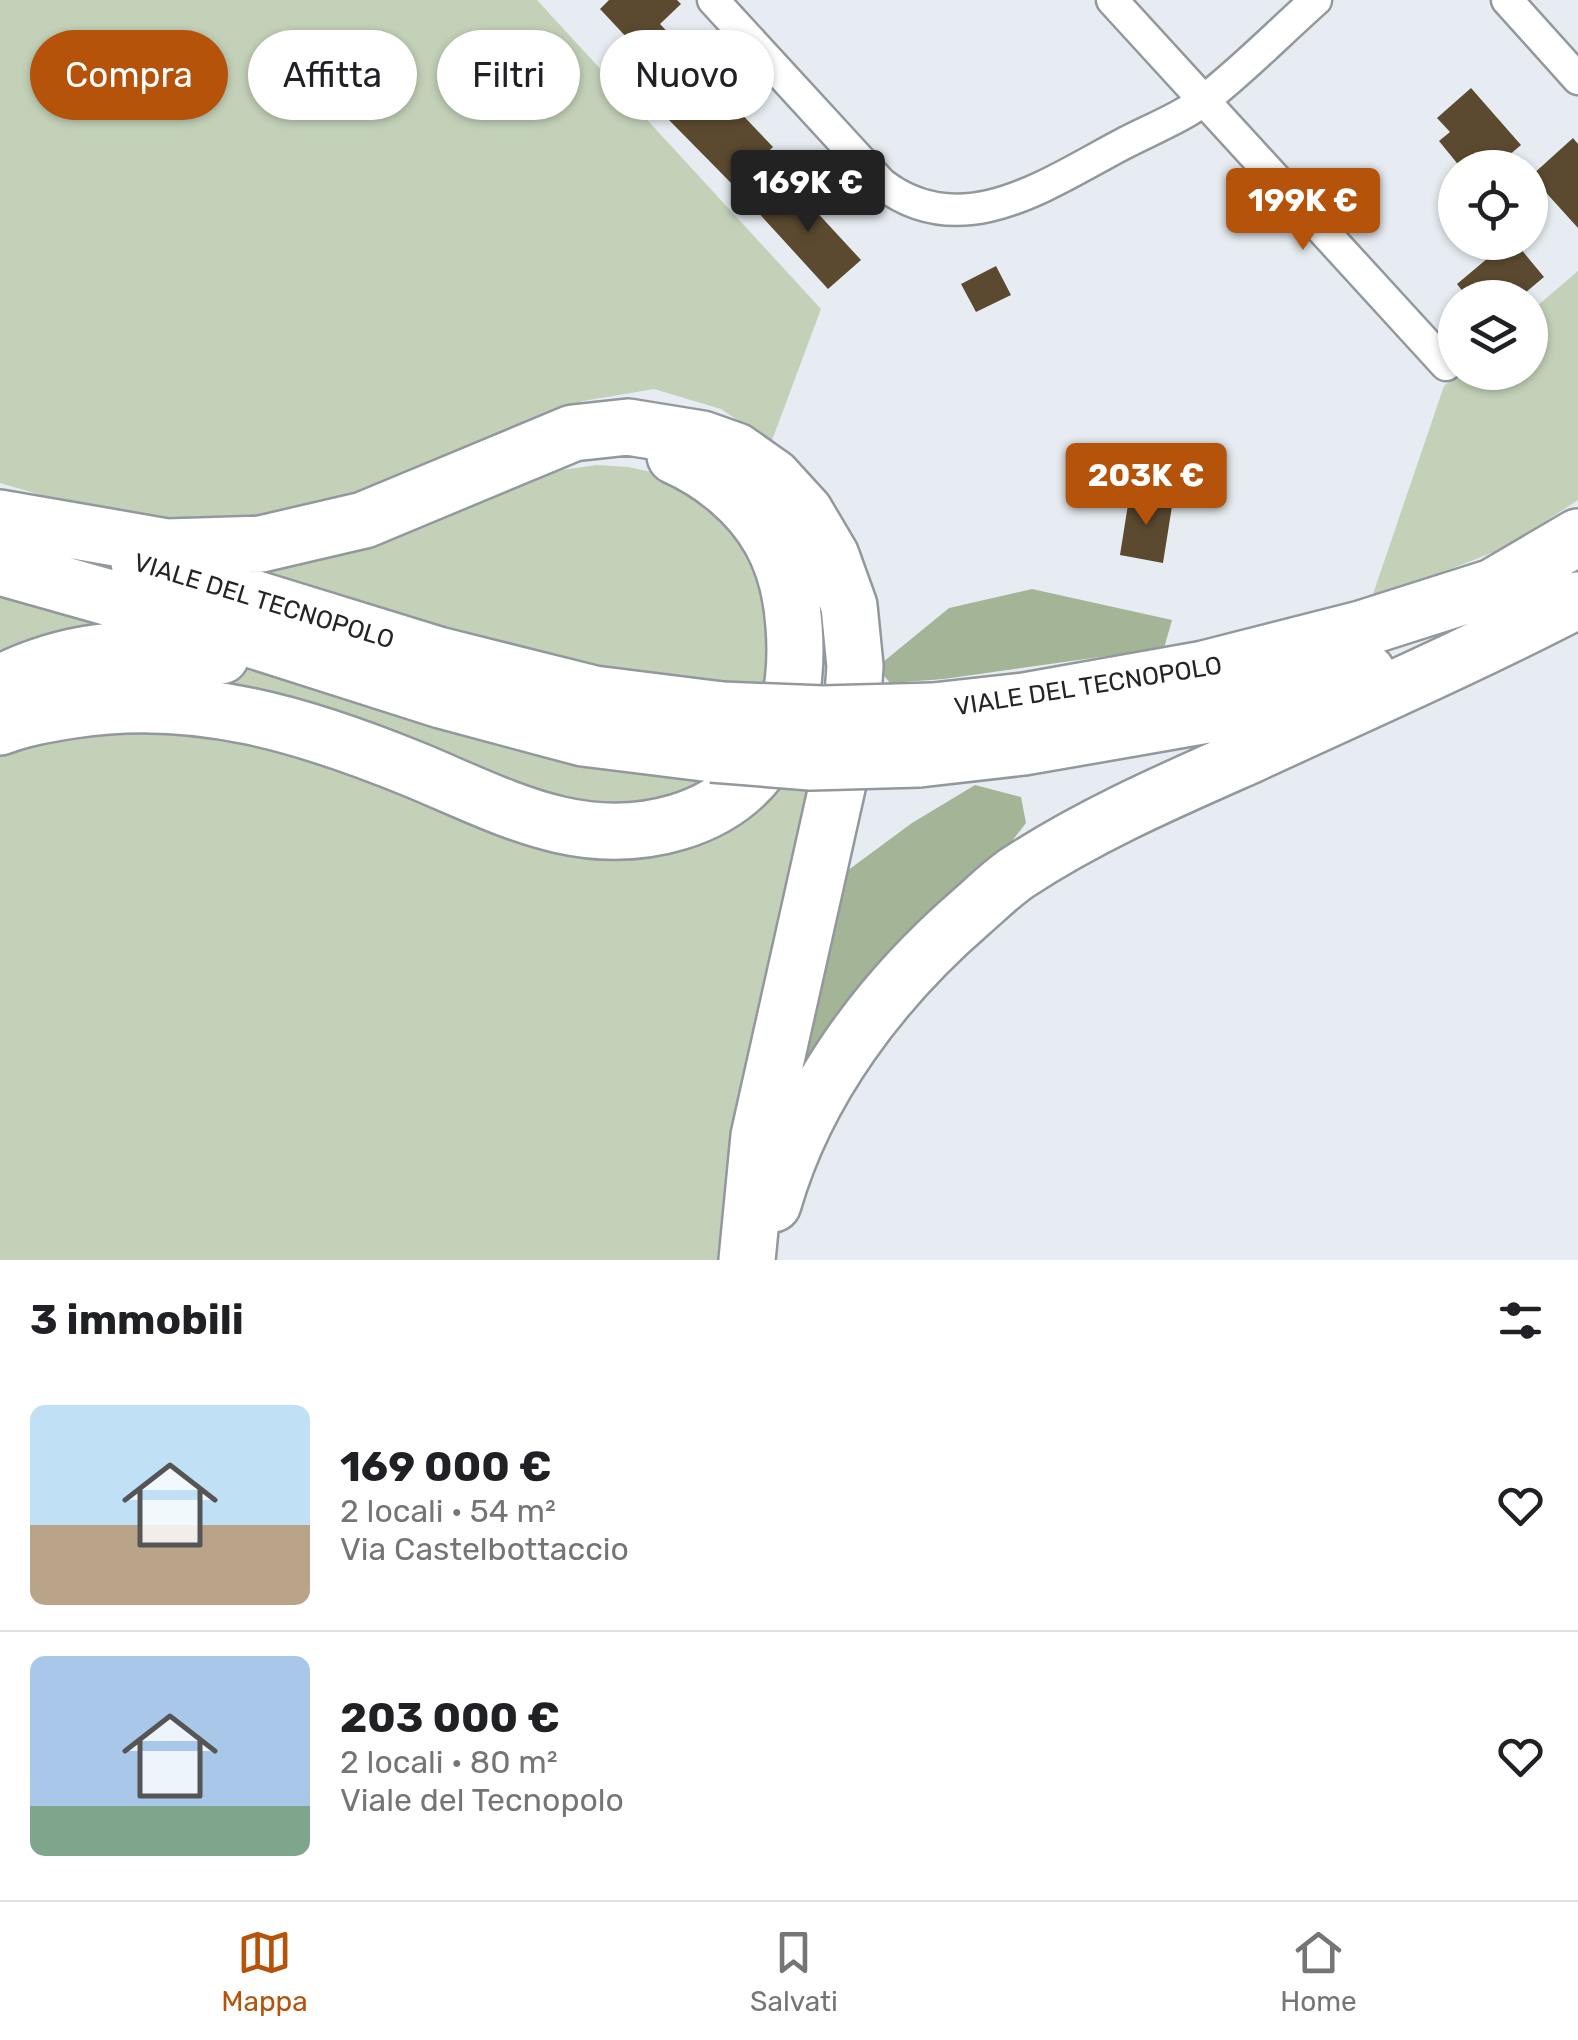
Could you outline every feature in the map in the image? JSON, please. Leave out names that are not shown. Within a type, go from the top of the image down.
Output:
[{"type":"highway","points":[[0,518],[167,548],[261,544],[364,520],[574,433],[628,427],[702,439],[736,452],[773,476],[805,512],[832,556],[849,606],[855,666],[851,725],[759,1136],[747,1260]]},
{"type":"highway","points":[[0,728],[49,714],[105,705],[203,707],[279,721],[335,738],[542,823],[616,832],[672,824],[705,813],[730,798],[752,775],[789,713],[796,679],[786,576],[771,540],[750,510],[691,463],[634,442],[574,433]]},
{"type":"highway","name":"VIALE DEL TECNOPOLO","points":[[0,518],[438,656],[594,694],[717,732]]},
{"type":"highway","name":"VIALE DEL TECNOPOLO","points":[[926,735],[1024,701],[1204,669],[1361,630],[1493,586],[1578,537]]},
{"type":"highway","points":[[0,568],[199,623],[332,667]]},
{"type":"highway","points":[[758,1260],[775,1198],[818,1094],[873,1014],[937,942],[1014,875],[1106,820],[1520,631],[1578,600]]},
{"type":"highway","name":"VIALE DEL TECNOPOLO","points":[[332,667],[583,738],[717,732],[822,714],[926,735],[1024,746],[1208,716],[1520,631]]},
{"type":"highway","points":[[0,683],[50,661],[114,649],[144,648],[332,667]]},
{"type":"street","points":[[714,0],[864,167],[897,195],[928,207],[963,209],[1007,203],[1205,100],[1316,0]]},
{"type":"street","points":[[1112,0],[1438,356]]},
{"type":"street","points":[[1507,0],[1578,78]]},
{"type":"green space","points":[[0,0],[537,0],[565,30],[437,30],[437,120],[580,120],[580,47],[600,69],[600,120],[647,120],[821,309],[771,443],[721,409],[654,389],[583,401],[327,505],[263,519],[117,517],[0,483]]},
{"type":"green space","points":[[1578,271],[1578,500],[1507,547],[1371,600],[1443,390],[1548,390],[1548,297]]},
{"type":"green space","points":[[597,465],[666,475],[692,488],[767,564],[779,688],[709,685],[570,663],[432,627],[229,566],[562,470]]},
{"type":"green space","points":[[0,589],[125,625],[0,660]]},
{"type":"green space","points":[[1032,589],[1172,620],[1164,648],[890,683],[877,667],[949,608]]},
{"type":"green space","points":[[216,664],[292,678],[717,778],[692,795],[595,809],[516,789],[0,699]]},
{"type":"green space","points":[[200,721],[524,830],[772,781],[824,781],[722,1260],[0,1260],[0,752],[29,739]]},
{"type":"green space","points":[[975,785],[1021,797],[1026,823],[766,1159],[832,882],[912,823]]},
{"type":"building","points":[[609,0],[677,0],[681,4],[660,24],[666,30],[620,30],[600,9]]},
{"type":"building","points":[[1471,88],[1521,145],[1515,150],[1446,150],[1439,141],[1450,132],[1437,118]]},
{"type":"building","points":[[669,120],[747,120],[773,147],[733,185]]},
{"type":"building","points":[[1573,138],[1578,144],[1578,228],[1548,195],[1548,161]]},
{"type":"building","points":[[787,180],[861,260],[828,289],[755,209]]},
{"type":"building","points":[[1486,260],[1530,260],[1544,277],[1540,280],[1462,280]]},
{"type":"building","points":[[996,266],[1011,295],[976,312],[961,284]]},
{"type":"building","points":[[1130,492],[1173,500],[1163,563],[1120,555]]}]
